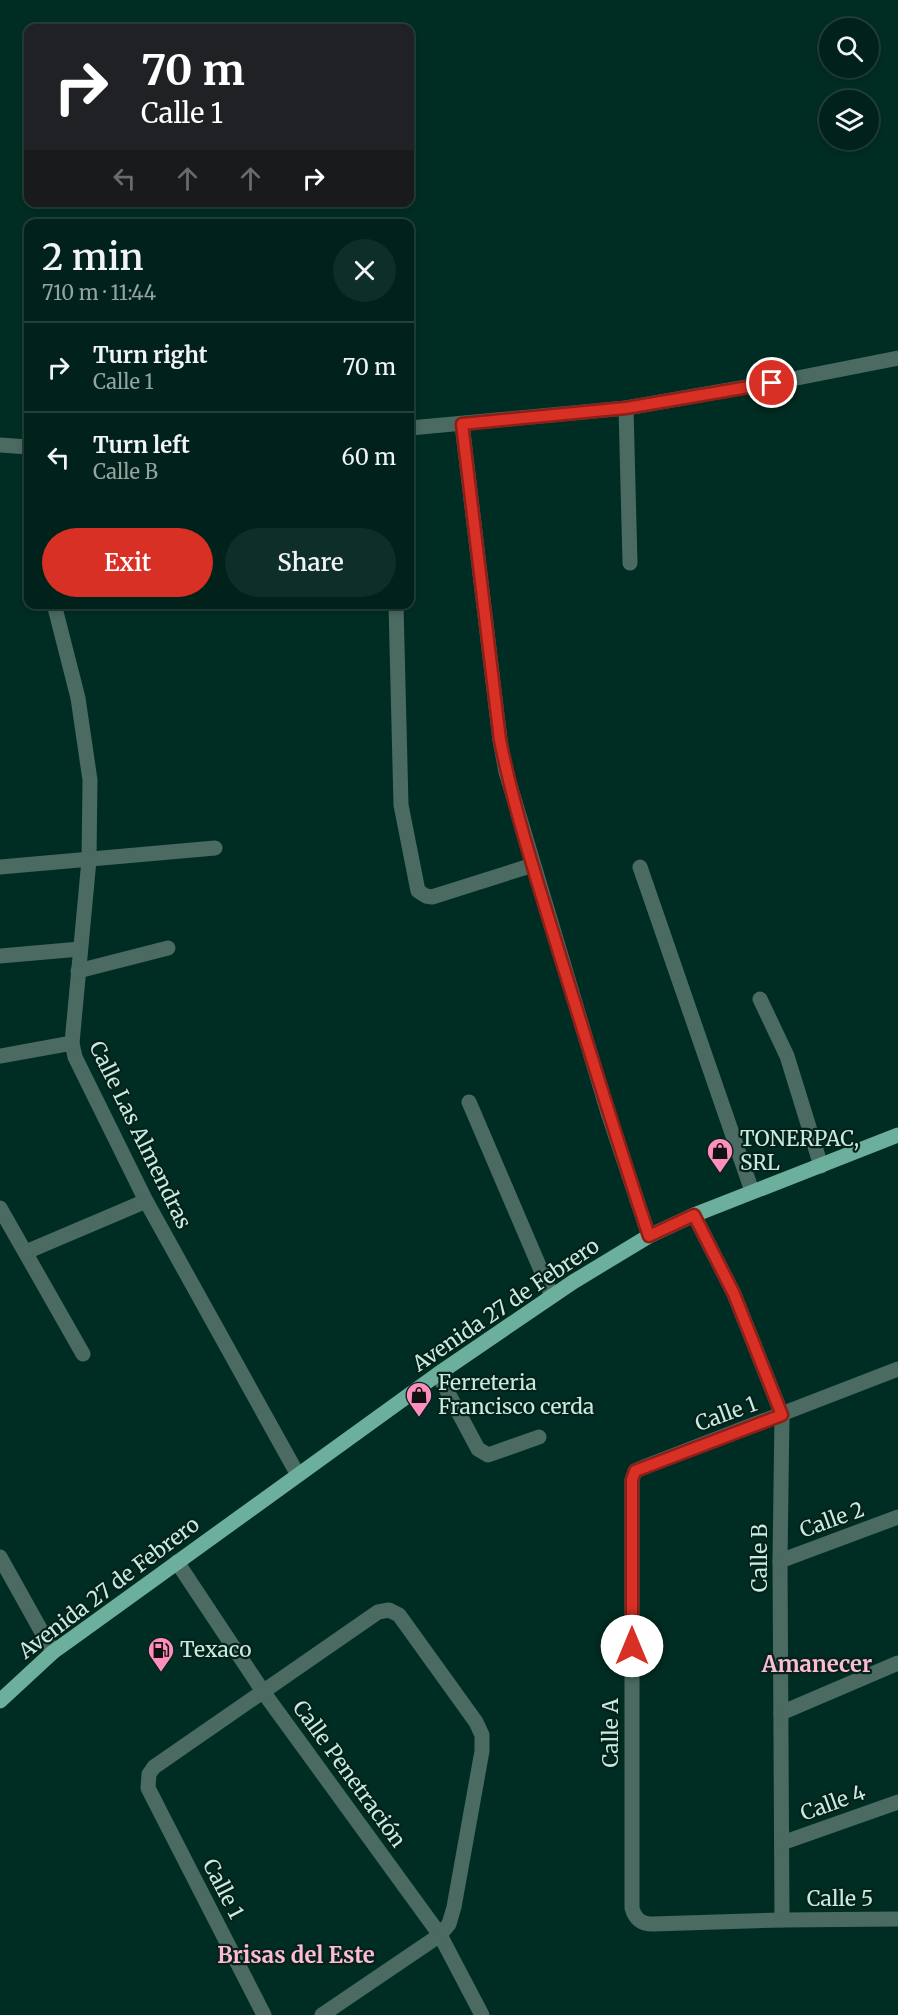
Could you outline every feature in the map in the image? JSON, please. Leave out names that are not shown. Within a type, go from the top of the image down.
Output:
[{"type":"main road","name":"Avenida 27 de Febrero","points":[[0,1701],[53,1652],[438,1374],[552,1296],[649,1236],[694,1215],[898,1135]]},
{"type":"street","points":[[414,428],[626,408],[898,358]]},
{"type":"street","points":[[626,408],[630,563]]},
{"type":"street","points":[[462,424],[500,740],[506,772],[606,1105],[649,1236]]},
{"type":"street","points":[[0,445],[24,447]]},
{"type":"street","name":"Calle Las Almendras","points":[[55,609],[78,698],[90,780],[89,860],[72,1042],[75,1057],[146,1201],[298,1474]]},
{"type":"street","points":[[396,609],[401,805],[418,891],[432,897],[533,865]]},
{"type":"street","points":[[0,867],[215,848]]},
{"type":"street","points":[[640,867],[752,1191]]},
{"type":"street","points":[[78,971],[168,948]]},
{"type":"street","points":[[0,956],[80,949]]},
{"type":"street","points":[[760,999],[786,1056],[821,1166]]},
{"type":"street","points":[[0,1056],[72,1042]]},
{"type":"street","points":[[469,1102],[552,1296]]},
{"type":"street","points":[[26,1252],[146,1201]]},
{"type":"street","points":[[0,1208],[83,1354]]},
{"type":"street","name":"Calle B","points":[[694,1215],[734,1294],[782,1415],[780,1561],[782,1920]]},
{"type":"street","name":"Calle 1","points":[[635,1471],[898,1369]]},
{"type":"street","points":[[438,1374],[478,1449],[488,1455],[539,1437]]},
{"type":"street","name":"Calle A","points":[[635,1471],[632,1480],[632,1908],[639,1920]]},
{"type":"street","name":"Calle 2","points":[[780,1561],[898,1517]]},
{"type":"street","points":[[0,1557],[53,1652]]},
{"type":"street","name":"Calle Penetración","points":[[177,1562],[264,1693],[440,1935],[482,2015]]},
{"type":"street","points":[[264,1693],[378,1612],[389,1610],[399,1615],[476,1722],[482,1735],[483,1750],[449,1924],[440,1935],[322,2015]]},
{"type":"street","points":[[781,1713],[898,1663]]},
{"type":"street","name":"Calle 1","points":[[264,1693],[154,1767],[149,1774],[148,1781],[151,1794],[264,2015]]},
{"type":"street","name":"Calle 4","points":[[782,1843],[898,1802]]},
{"type":"street","name":"Calle 5","points":[[639,1920],[645,1924],[653,1924],[898,1919]]},
{"type":"place","name":"TONERPAC, SRL","points":[[720,1174]]},
{"type":"place","name":"Ferreteria Francisco cerda","points":[[419,1418]]},
{"type":"place","name":"Texaco","points":[[161,1673]]},
{"type":"district","name":"Amanecer","points":[[817,1664]]},
{"type":"district","name":"Brisas del Este","points":[[296,1955]]},
{"type":"route","points":[[632,1646],[632,1480],[635,1471],[782,1415],[734,1294],[694,1215],[649,1236],[602,1093],[506,772],[478,576],[462,424],[626,408],[772,383]]}]
